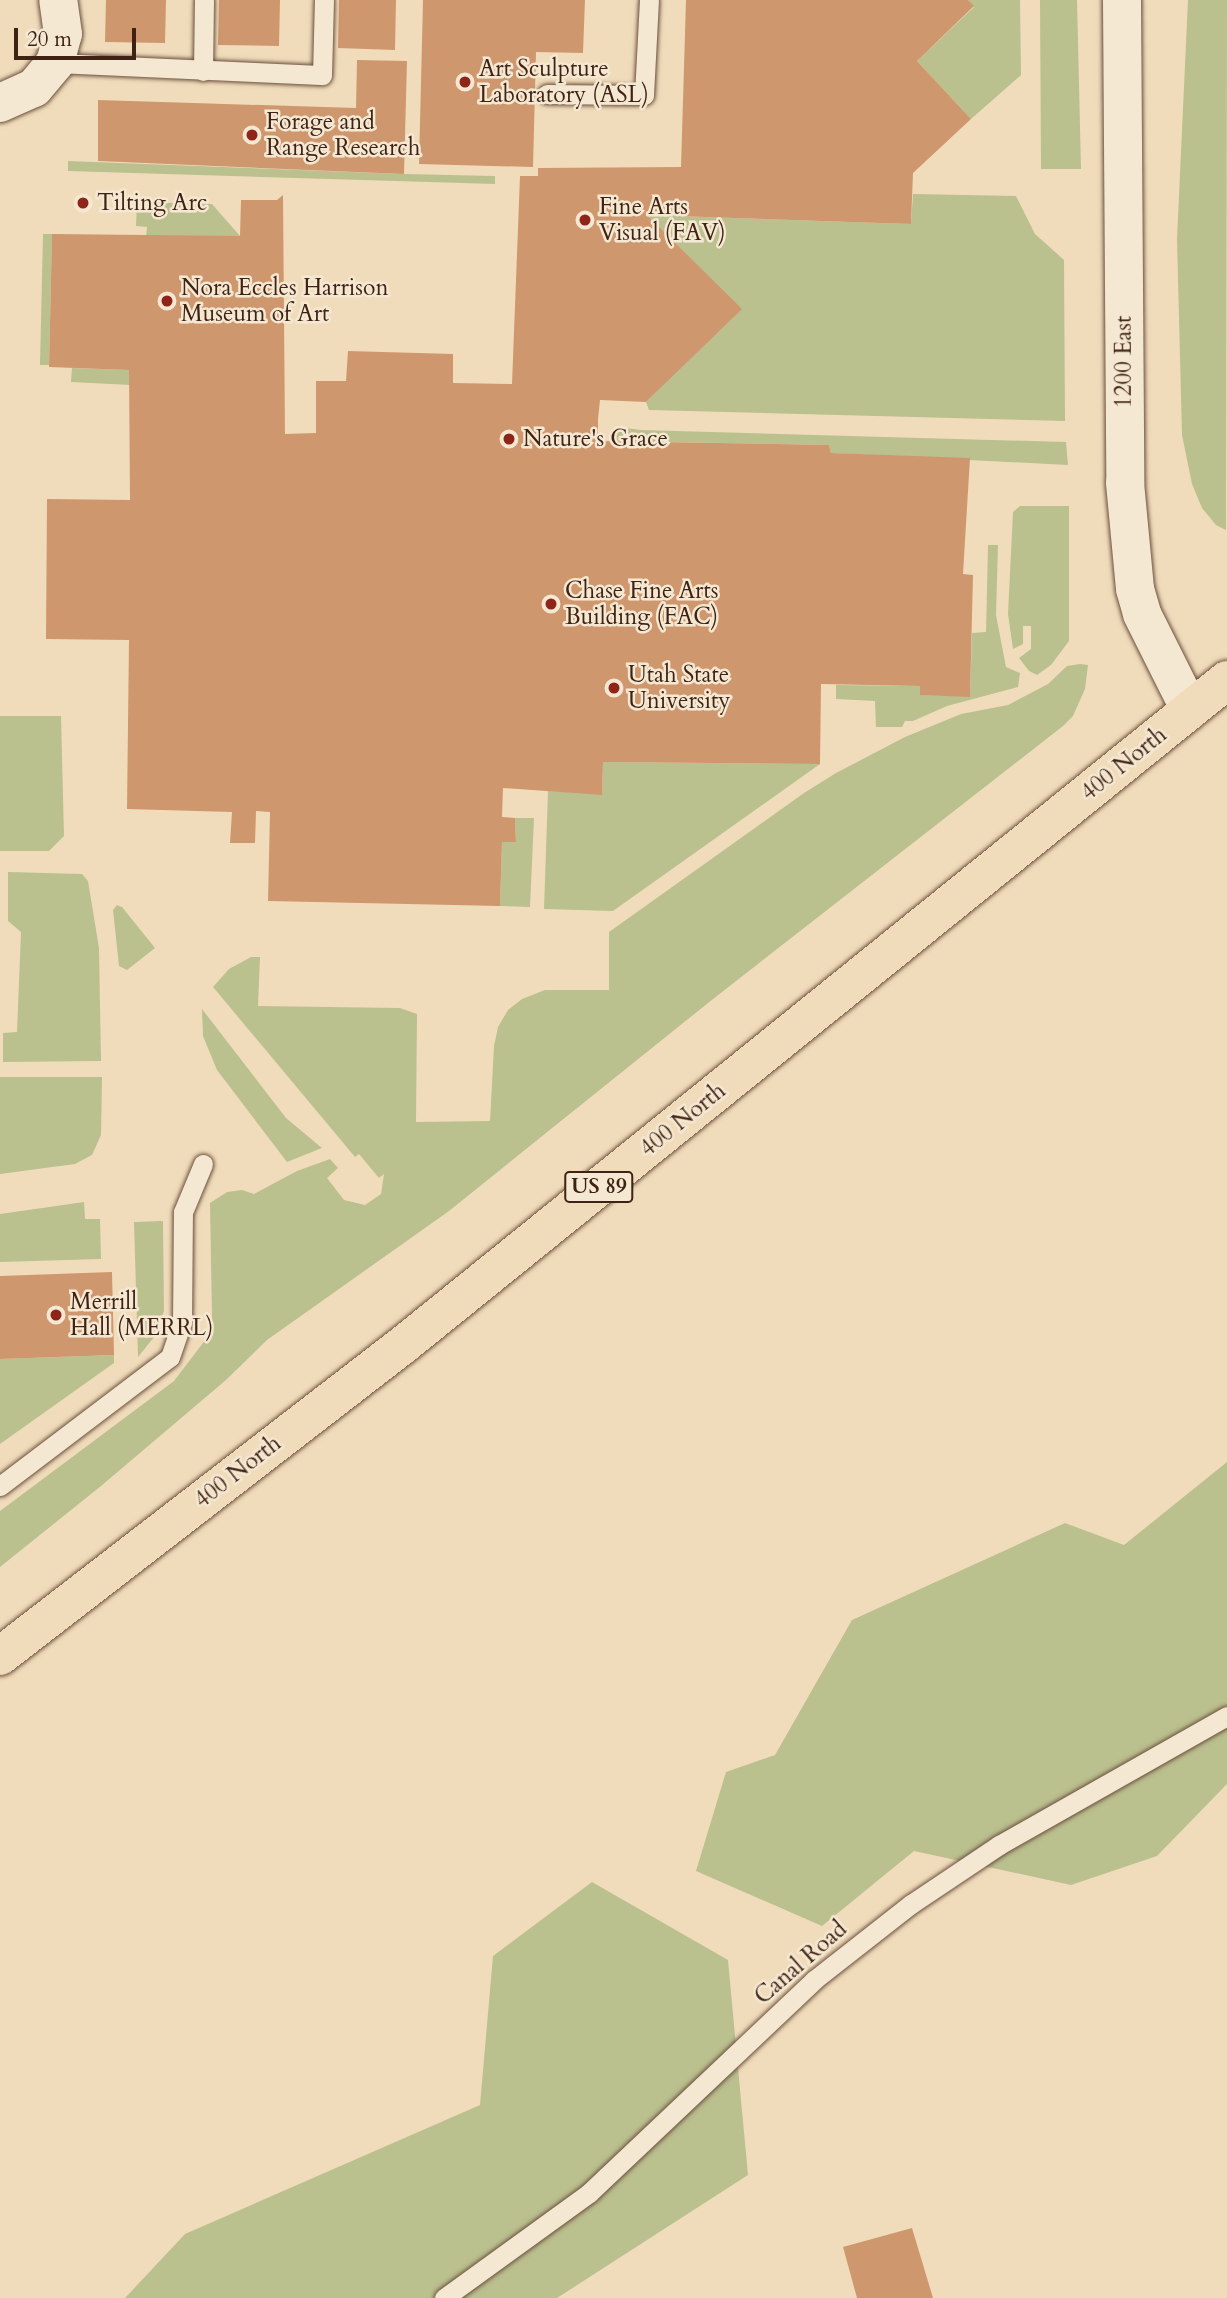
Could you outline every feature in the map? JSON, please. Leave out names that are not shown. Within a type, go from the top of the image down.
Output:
[{"type":"main road","points":[[0,103],[34,88],[55,63],[63,34],[58,0]]},
{"type":"main road","name":"1200 East","points":[[1122,0],[1126,496],[1135,589],[1142,614],[1190,710]]},
{"type":"main road","name":"400 North","points":[[0,1656],[403,1345],[1227,680]]},
{"type":"lane","points":[[203,71],[204,0]]},
{"type":"lane","points":[[55,63],[322,75],[324,0]]},
{"type":"lane","points":[[547,94],[644,96],[649,0]]},
{"type":"lane","points":[[0,1486],[170,1357],[182,1323],[183,1212],[203,1164]]},
{"type":"lane","name":"Canal Road","points":[[444,2298],[589,2193],[814,1980],[911,1904],[999,1846],[1227,1716]]},
{"type":"green space","points":[[968,0],[1020,0],[1021,75],[971,119],[917,61],[974,7]]},
{"type":"green space","points":[[1040,0],[1077,0],[1081,169],[1041,169]]},
{"type":"green space","points":[[1188,0],[1227,0],[1226,530],[1216,525],[1202,508],[1192,484],[1182,435],[1177,239]]},
{"type":"green space","points":[[68,161],[495,176],[495,184],[68,171]]},
{"type":"green space","points":[[913,194],[1016,196],[1035,234],[1064,260],[1065,421],[649,410],[646,402],[741,309],[647,215],[911,224]]},
{"type":"green space","points":[[137,202],[212,204],[240,236],[146,237],[147,227],[136,226]]},
{"type":"green space","points":[[43,234],[52,234],[49,365],[40,365]]},
{"type":"green space","points":[[72,368],[129,370],[130,385],[71,382]]},
{"type":"green space","points":[[619,427],[641,430],[1066,442],[1068,465],[831,453],[829,445],[614,441]]},
{"type":"green space","points":[[1020,506],[1069,506],[1069,641],[1051,665],[1037,675],[1029,671],[1019,658],[1031,649],[1031,626],[1023,626],[1023,644],[1013,649],[1008,614],[1013,512]]},
{"type":"green space","points":[[988,545],[998,545],[996,615],[1006,667],[1020,673],[1018,687],[947,706],[913,721],[905,721],[902,727],[876,727],[875,701],[836,699],[836,685],[920,686],[920,695],[970,696],[972,633],[986,632]]},
{"type":"green space","points":[[1088,665],[1085,689],[1073,716],[1063,726],[708,1003],[449,1211],[267,1340],[226,1380],[0,1567],[0,1511],[174,1381],[209,1335],[212,1317],[210,1203],[227,1192],[242,1190],[254,1194],[297,1171],[330,1159],[338,1168],[327,1178],[344,1200],[365,1205],[381,1194],[384,1174],[379,1178],[359,1154],[355,1157],[213,987],[229,969],[251,957],[260,957],[258,1006],[400,1008],[417,1014],[416,1122],[490,1121],[494,1046],[498,1027],[508,1010],[522,999],[545,990],[609,990],[609,932],[804,793],[905,737],[961,714],[1008,705],[1048,684],[1067,666]]},
{"type":"green space","points":[[0,716],[61,716],[64,836],[49,851],[0,851]]},
{"type":"green space","points":[[603,762],[820,764],[613,911],[544,909],[548,791],[602,794]]},
{"type":"green space","points":[[515,818],[534,818],[530,907],[500,906],[502,842],[516,841]]},
{"type":"green space","points":[[8,872],[82,874],[88,881],[99,948],[101,1061],[3,1062],[3,1033],[17,1032],[21,932],[8,921]]},
{"type":"green space","points":[[117,905],[122,907],[155,948],[127,970],[119,966],[113,910]]},
{"type":"green space","points":[[202,1009],[286,1118],[322,1148],[287,1162],[217,1070],[203,1036]]},
{"type":"green space","points":[[0,1077],[102,1077],[101,1135],[92,1155],[75,1164],[0,1174]]},
{"type":"green space","points":[[84,1202],[85,1219],[100,1219],[101,1259],[0,1262],[0,1214]]},
{"type":"green space","points":[[163,1221],[164,1311],[155,1336],[138,1357],[134,1222]]},
{"type":"green space","points":[[114,1355],[114,1363],[0,1444],[0,1359]]},
{"type":"green space","points":[[1227,1462],[1227,1784],[1157,1856],[1071,1885],[914,1851],[822,1926],[696,1871],[726,1772],[775,1755],[852,1620],[1065,1523],[1124,1545]]},
{"type":"green space","points":[[592,1882],[728,1960],[748,2175],[557,2298],[125,2298],[185,2234],[480,2105],[493,1956]]},
{"type":"building","points":[[106,0],[166,0],[165,43],[105,42]]},
{"type":"building","name":"Forage and Range Research","points":[[219,0],[280,0],[279,46],[218,45]]},
{"type":"building","name":"Forage and Range Research","points":[[339,0],[396,0],[395,50],[338,48]]},
{"type":"building","name":"Art Sculpture Laboratory (ASL)","points":[[423,0],[585,0],[583,53],[536,52],[533,167],[419,164]]},
{"type":"building","name":"Chase Fine Arts Building (FAC)","points":[[686,0],[968,0],[974,6],[917,61],[971,119],[913,173],[911,224],[647,215],[742,309],[646,402],[600,400],[598,419],[598,441],[829,445],[831,453],[970,458],[963,574],[973,575],[970,697],[920,695],[920,686],[821,684],[820,764],[603,762],[602,795],[503,788],[502,817],[515,818],[516,842],[502,842],[500,906],[268,901],[270,812],[256,811],[255,843],[230,843],[232,812],[127,809],[129,640],[46,639],[47,499],[130,500],[129,370],[49,367],[52,234],[240,236],[241,200],[277,200],[283,195],[285,434],[316,433],[316,381],[346,381],[348,351],[453,354],[453,383],[512,384],[520,176],[538,176],[538,168],[681,167]]},
{"type":"building","name":"Forage and Range Research","points":[[357,60],[407,61],[404,174],[98,161],[98,100],[356,108]]},
{"type":"building","name":"Merrill Hall (MERRL)","points":[[112,1272],[114,1355],[0,1359],[0,1276]]},
{"type":"building","points":[[912,2228],[933,2298],[857,2298],[843,2247]]},
{"type":"place","name":"Art Sculpture Laboratory (ASL)","points":[[465,82]]},
{"type":"place","name":"Forage and Range Research","points":[[252,135]]},
{"type":"place","name":"Tilting Arc","points":[[83,203]]},
{"type":"place","name":"Fine Arts Visual (FAV)","points":[[585,220]]},
{"type":"place","name":"Nora Eccles Harrison Museum of Art","points":[[167,301]]},
{"type":"place","name":"Nature's Grace","points":[[509,439]]},
{"type":"place","name":"Chase Fine Arts Building (FAC)","points":[[551,604]]},
{"type":"place","name":"Utah State University","points":[[614,688]]},
{"type":"place","name":"Merrill Hall (MERRL)","points":[[56,1315]]}]
